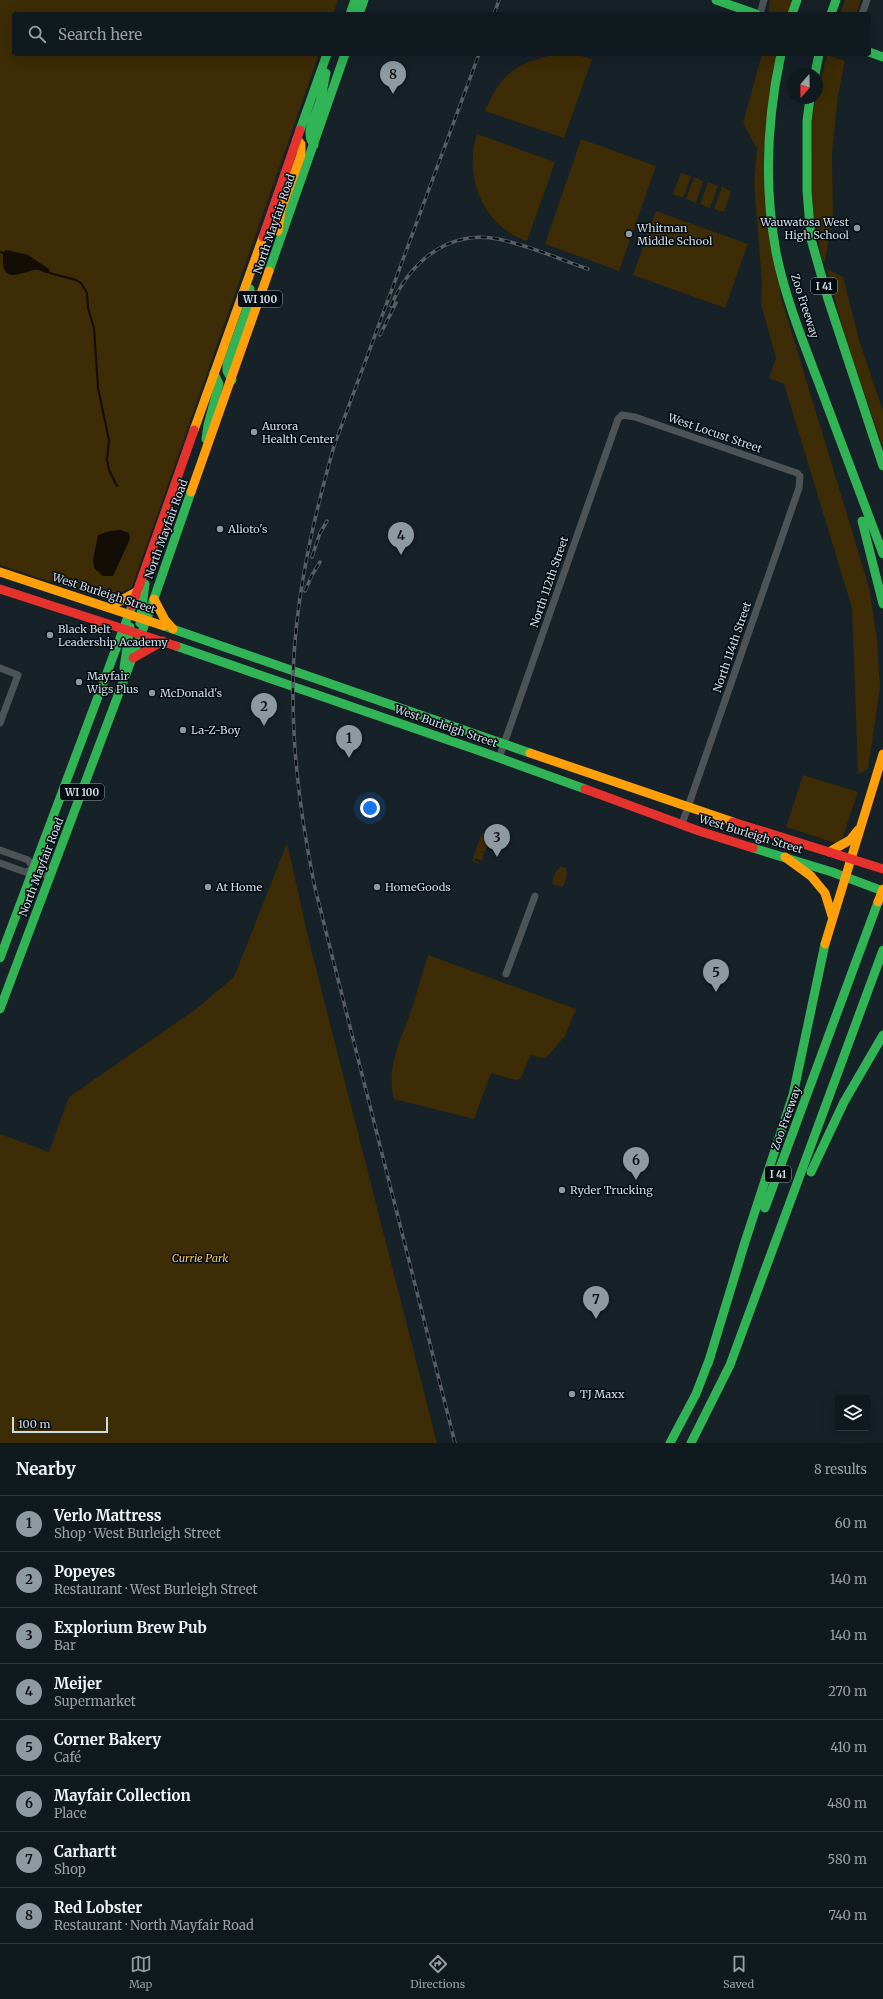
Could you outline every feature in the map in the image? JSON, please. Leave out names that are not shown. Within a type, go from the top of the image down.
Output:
[{"type":"main road","points":[[342,12],[346,0]]},
{"type":"main road","points":[[351,12],[355,0]]},
{"type":"main road","points":[[360,12],[364,0]]},
{"type":"main road","points":[[716,0],[750,12]]},
{"type":"main road","points":[[793,12],[797,0]]},
{"type":"main road","points":[[832,12],[836,0]]},
{"type":"main road","points":[[871,53],[883,57]]},
{"type":"main road","name":"North Mayfair Road","points":[[0,958],[127,629],[130,614],[214,373],[327,56]]},
{"type":"main road","points":[[314,144],[310,140],[310,129],[324,89],[328,56]]},
{"type":"main road","points":[[330,97],[337,56]]},
{"type":"main road","name":"North Mayfair Road","points":[[144,619],[154,599],[232,380],[344,56]]},
{"type":"main road","name":"Zoo Freeway","points":[[780,56],[776,72],[771,114],[770,145],[773,221],[776,252],[791,309],[847,462],[883,554]]},
{"type":"main road","points":[[816,68],[820,56]]},
{"type":"main road","name":"I 41","points":[[809,104],[807,121],[807,191],[811,239],[828,299],[883,466]]},
{"type":"main road","points":[[271,267],[281,210],[301,155],[301,144],[297,139]]},
{"type":"main road","points":[[232,380],[227,371],[227,364],[247,309],[256,256]]},
{"type":"main road","points":[[206,452],[206,430],[219,384],[214,373]]},
{"type":"main road","points":[[878,450],[883,459]]},
{"type":"main road","points":[[847,462],[883,604]]},
{"type":"main road","points":[[142,634],[146,569]]},
{"type":"main road","name":"West Burleigh Street","points":[[0,572],[130,614],[688,806],[883,869]]},
{"type":"main road","name":"West Burleigh Street","points":[[0,589],[163,641],[499,758],[682,824],[883,890]]},
{"type":"main road","points":[[109,607],[138,591]]},
{"type":"main road","points":[[154,599],[165,620],[173,629]]},
{"type":"main road","points":[[124,681],[127,629]]},
{"type":"main road","name":"North Mayfair Road","points":[[0,1009],[142,634]]},
{"type":"main road","points":[[133,658],[163,641]]},
{"type":"main road","points":[[708,1364],[745,1242],[793,1095],[832,916],[883,754]]},
{"type":"main road","points":[[829,852],[850,840],[860,828]]},
{"type":"main road","points":[[785,857],[811,876],[825,893],[832,916]]},
{"type":"main road","name":"Zoo Freeway","points":[[670,1443],[696,1394],[708,1364],[883,890]]},
{"type":"main road","name":"I 41","points":[[690,1443],[730,1365],[883,950]]},
{"type":"main road","points":[[781,1230],[810,1176],[844,1102],[883,1036]]},
{"type":"street","points":[[761,12],[764,0]]},
{"type":"street","points":[[863,12],[867,0]]},
{"type":"street","name":"West Locust Street","points":[[622,415],[634,417],[800,476]]},
{"type":"street","name":"North 112th Street","points":[[499,758],[618,419],[622,415]]},
{"type":"street","name":"North 114th Street","points":[[682,824],[799,488],[800,476]]},
{"type":"street","points":[[0,668],[18,675],[0,723]]},
{"type":"street","points":[[0,850],[28,860],[34,869],[50,878]]},
{"type":"street","points":[[0,863],[25,872],[34,869]]},
{"type":"street","points":[[506,974],[535,896]]},
{"type":"green space","points":[[0,0],[338,0],[334,12],[12,12],[12,56],[318,56],[132,587],[107,600],[0,565]]},
{"type":"green space","points":[[770,0],[794,0],[791,12],[768,12]]},
{"type":"green space","points":[[845,0],[861,0],[857,12],[841,12]]},
{"type":"green space","points":[[549,56],[582,56],[592,59],[564,138],[485,111],[491,97],[504,78],[520,66]]},
{"type":"green space","points":[[761,56],[781,56],[765,162],[781,297],[869,587],[877,639],[880,688],[868,769],[858,774],[852,608],[784,384],[769,378],[776,358],[761,304],[762,283],[754,184],[757,149],[743,123]]},
{"type":"green space","points":[[827,56],[830,56],[845,61],[838,95],[832,153],[833,214],[825,261],[822,261],[810,195],[812,115],[815,104],[823,104],[823,71]]},
{"type":"green space","points":[[477,134],[555,162],[527,241],[512,234],[499,224],[488,212],[480,198],[475,183],[473,166],[473,150]]},
{"type":"green space","points":[[581,139],[656,166],[619,271],[545,244]]},
{"type":"green space","points":[[681,173],[691,176],[683,198],[673,194]]},
{"type":"green space","points":[[694,177],[703,181],[696,203],[686,199]]},
{"type":"green space","points":[[708,182],[718,186],[710,208],[700,204]]},
{"type":"green space","points":[[722,187],[731,191],[724,212],[714,209]]},
{"type":"green space","points":[[656,211],[748,244],[725,308],[633,275]]},
{"type":"green space","points":[[827,269],[843,277],[860,343],[883,411],[883,448],[847,344]]},
{"type":"green space","points":[[803,775],[858,792],[841,842],[835,843],[786,827]]},
{"type":"green space","points":[[482,833],[485,834],[484,837],[489,838],[491,836],[485,852],[478,851],[484,853],[482,861],[475,858],[474,860],[481,864],[472,861]]},
{"type":"green space","name":"Currie Park","points":[[287,843],[309,941],[437,1443],[0,1443],[0,1134],[49,1152],[69,1097],[196,1009],[234,977]]},
{"type":"green space","points":[[561,866],[566,868],[567,873],[566,881],[562,887],[552,884],[554,874]]},
{"type":"green space","points":[[428,955],[576,1009],[565,1036],[546,1058],[531,1055],[520,1079],[515,1080],[491,1073],[474,1119],[394,1099],[392,1087],[393,1063]]},
{"type":"shaded area","points":[[6,250],[28,255],[49,269],[50,273],[37,270],[15,275],[6,273],[3,255]]},
{"type":"shaded area","points":[[121,530],[129,533],[130,539],[113,576],[103,576],[94,568],[93,560],[98,535],[110,531]]},
{"type":"waterway","points":[[50,273],[76,280],[81,283],[87,293],[88,308],[94,328],[98,388],[109,440],[107,460],[109,470],[117,486]]},
{"type":"railway","points":[[495,12],[499,0]]},
{"type":"railway","points":[[455,1443],[315,888],[299,793],[293,720],[293,696],[296,633],[304,570],[318,507],[334,446],[478,56]]},
{"type":"railway","points":[[391,306],[408,276],[420,263],[432,253],[447,244],[463,239],[480,237],[498,239],[532,248],[588,269]]},
{"type":"railway","points":[[380,335],[396,303]]},
{"type":"railway","points":[[312,557],[320,533],[327,521]]},
{"type":"railway","points":[[305,591],[320,562]]},
{"type":"traffic: fast","points":[[351,12],[355,0]]},
{"type":"traffic: fast","points":[[360,12],[364,0]]},
{"type":"traffic: fast","points":[[716,0],[750,12]]},
{"type":"traffic: fast","points":[[793,12],[797,0]]},
{"type":"traffic: fast","points":[[832,12],[836,0]]},
{"type":"traffic: fast","points":[[871,53],[883,57]]},
{"type":"traffic: fast","points":[[300,130],[326,56]]},
{"type":"traffic: fast","points":[[269,271],[344,56]]},
{"type":"traffic: fast","points":[[781,56],[776,79],[770,128],[769,153],[770,203],[776,252],[794,318],[883,554]]},
{"type":"traffic: fast","points":[[816,68],[819,56]]},
{"type":"traffic: fast","points":[[314,145],[310,134],[312,122],[322,95],[326,73]]},
{"type":"traffic: fast","points":[[809,104],[807,121],[807,191],[811,239],[828,299],[883,466]]},
{"type":"traffic: fast","points":[[232,380],[227,371],[227,364],[247,309],[250,289]]},
{"type":"traffic: fast","points":[[206,439],[208,425],[219,384],[214,373]]},
{"type":"traffic: fast","points":[[0,1009],[149,613],[191,492]]},
{"type":"traffic: fast","points":[[862,521],[883,604]]},
{"type":"traffic: fast","points":[[140,623],[145,584]]},
{"type":"traffic: fast","points":[[0,958],[132,606]]},
{"type":"traffic: fast","points":[[164,626],[530,753]]},
{"type":"traffic: fast","points":[[124,668],[130,627]]},
{"type":"traffic: fast","points":[[176,646],[480,751],[585,789]]},
{"type":"traffic: fast","points":[[753,848],[832,872],[883,891]]},
{"type":"traffic: fast","points":[[765,1208],[878,902]]},
{"type":"traffic: fast","points":[[708,1364],[745,1242],[793,1095],[825,944]]},
{"type":"traffic: fast","points":[[691,1443],[730,1365],[883,950]]},
{"type":"traffic: fast","points":[[811,1172],[844,1102],[883,1035]]},
{"type":"traffic: fast","points":[[670,1443],[696,1394],[711,1355]]},
{"type":"traffic: slow","points":[[278,231],[281,210],[301,155],[301,144],[297,139]]},
{"type":"traffic: slow","points":[[194,430],[263,237]]},
{"type":"traffic: slow","points":[[191,492],[269,271]]},
{"type":"traffic: slow","points":[[0,572],[164,626]]},
{"type":"traffic: slow","points":[[109,607],[138,591]]},
{"type":"traffic: slow","points":[[154,599],[165,620],[173,629]]},
{"type":"traffic: slow","points":[[530,753],[733,822]]},
{"type":"traffic: slow","points":[[825,944],[883,754]]},
{"type":"traffic: slow","points":[[829,852],[850,840],[858,830]]},
{"type":"traffic: slow","points":[[785,857],[811,876],[825,893],[832,916]]},
{"type":"traffic: slow","points":[[878,902],[883,889]]},
{"type":"traffic: jam","points":[[263,237],[300,130]]},
{"type":"traffic: jam","points":[[132,606],[194,430]]},
{"type":"traffic: jam","points":[[0,589],[176,646]]},
{"type":"traffic: jam","points":[[133,658],[163,641]]},
{"type":"traffic: jam","points":[[585,789],[699,831],[753,848]]},
{"type":"traffic: jam","points":[[733,822],[883,869]]},
{"type":"place","name":"Red Lobster","points":[[393,94]]},
{"type":"place","name":"Wauwatosa West High School","points":[[857,228]]},
{"type":"place","name":"Whitman Middle School","points":[[629,234]]},
{"type":"place","name":"Aurora Health Center","points":[[254,432]]},
{"type":"place","name":"Alioto's","points":[[220,529]]},
{"type":"place","name":"Meijer","points":[[401,555]]},
{"type":"place","name":"Black Belt Leadership Academy","points":[[50,635]]},
{"type":"place","name":"Mayfair Wigs Plus","points":[[79,682]]},
{"type":"place","name":"McDonald's","points":[[152,693]]},
{"type":"place","name":"Popeyes","points":[[264,726]]},
{"type":"place","name":"La-Z-Boy","points":[[183,730]]},
{"type":"place","name":"Verlo Mattress","points":[[349,758]]},
{"type":"place","name":"Explorium Brew Pub","points":[[497,857]]},
{"type":"place","name":"At Home","points":[[208,887]]},
{"type":"place","name":"HomeGoods","points":[[377,887]]},
{"type":"place","name":"Corner Bakery","points":[[716,992]]},
{"type":"place","name":"Mayfair Collection","points":[[636,1180]]},
{"type":"place","name":"Ryder Trucking","points":[[562,1190]]},
{"type":"place","name":"Carhartt","points":[[596,1319]]},
{"type":"place","name":"TJ Maxx","points":[[572,1394]]}]
